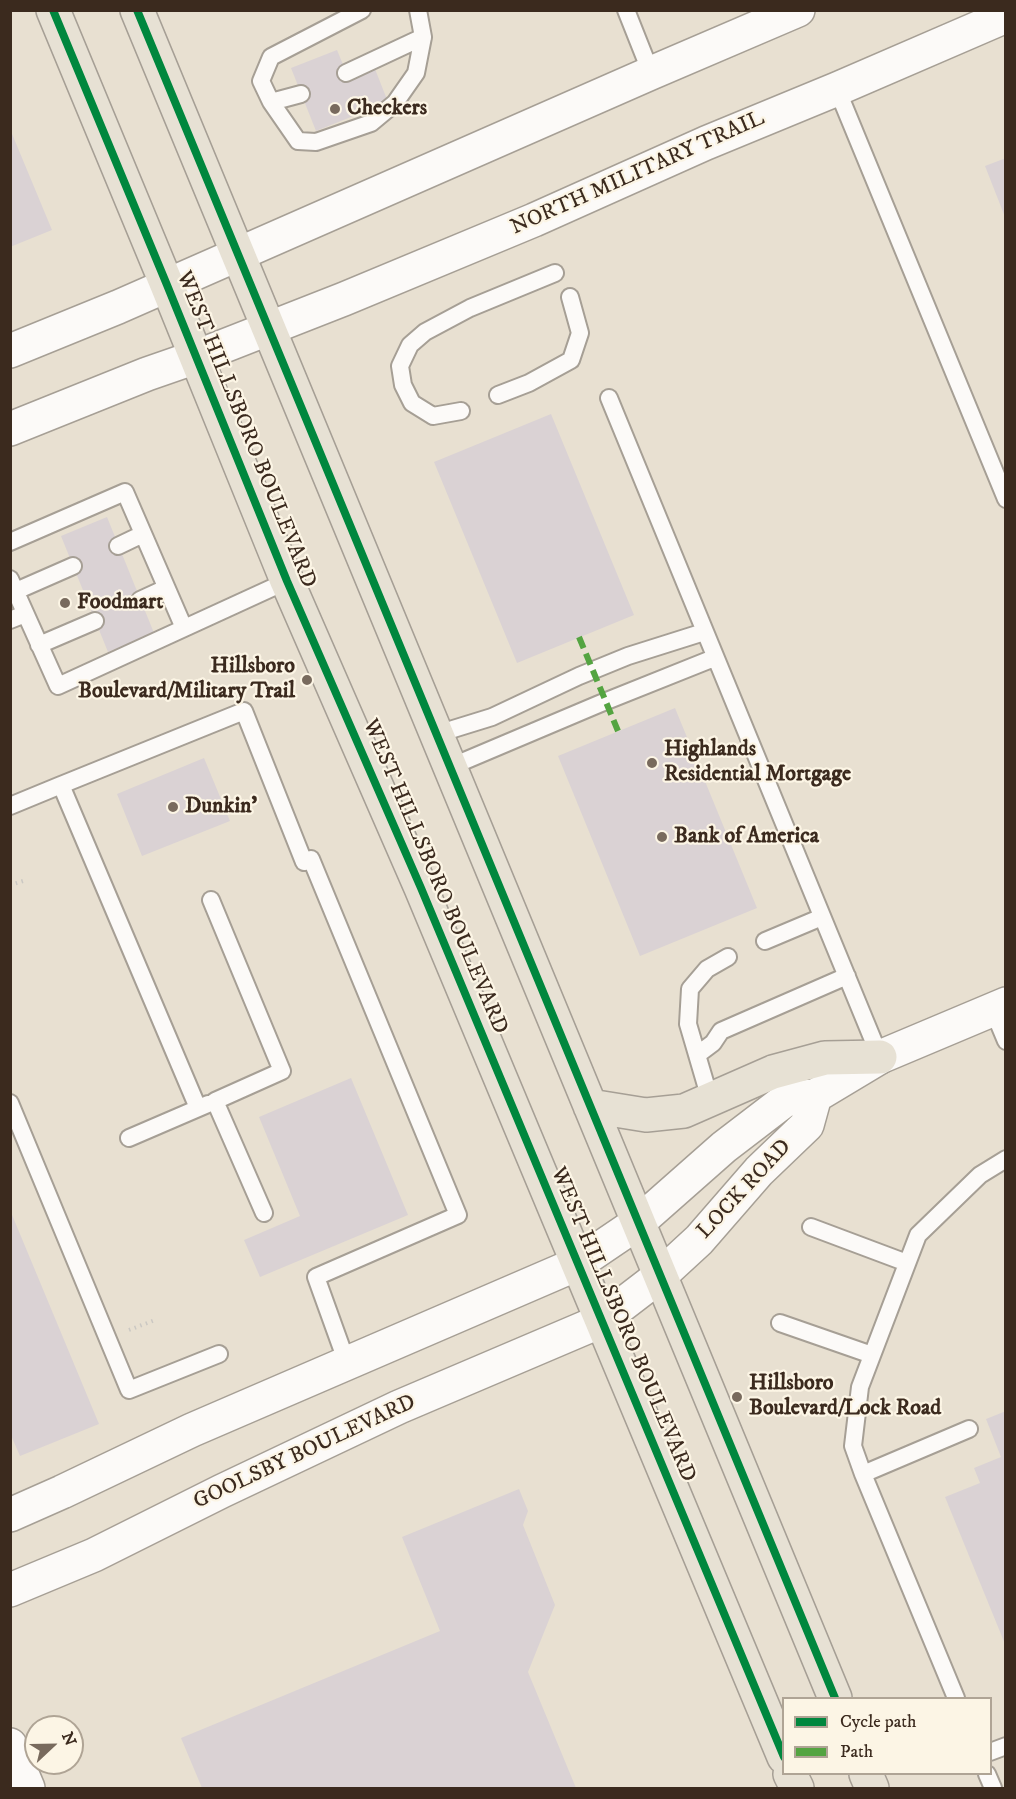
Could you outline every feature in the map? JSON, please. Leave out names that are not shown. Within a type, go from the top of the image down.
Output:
[{"type":"main road","name":"WEST HILLSBORO BOULEVARD","points":[[52,10],[167,285],[286,581],[422,888],[782,1755]]},
{"type":"main road","points":[[137,10],[835,1697]]},
{"type":"main road","points":[[590,1106],[646,1115],[684,1111],[773,1072],[825,1058],[880,1057]]},
{"type":"street","points":[[10,351],[798,10]]},
{"type":"street","name":"NORTH MILITARY TRAIL","points":[[10,429],[344,299],[524,224],[706,143],[1005,16]]},
{"type":"street","name":"LOCK ROAD","points":[[639,1222],[724,1148],[788,1098],[815,1096],[880,1057],[999,1007]]},
{"type":"street","name":"LOCK ROAD","points":[[601,1321],[661,1275],[699,1240],[759,1171],[807,1125],[815,1096]]},
{"type":"street","points":[[10,1515],[192,1430],[577,1264],[639,1222]]},
{"type":"street","name":"GOOLSBY BOULEVARD","points":[[10,1590],[94,1555],[399,1407],[601,1321]]},
{"type":"street","points":[[10,1746],[28,1788]]},
{"type":"lane","points":[[362,10],[271,57],[261,81],[271,102],[298,141],[316,142],[371,123],[395,104],[416,73],[423,37],[418,10]]},
{"type":"lane","points":[[626,10],[651,73]]},
{"type":"lane","points":[[346,73],[423,37]]},
{"type":"lane","points":[[837,89],[1005,499]]},
{"type":"lane","points":[[271,102],[301,94]]},
{"type":"lane","points":[[461,411],[433,416],[412,403],[403,385],[400,366],[410,345],[425,332],[470,308],[555,273]]},
{"type":"lane","points":[[498,395],[529,383],[571,360],[580,333],[570,297]]},
{"type":"lane","points":[[609,398],[880,1057]]},
{"type":"lane","points":[[10,542],[125,492],[184,628]]},
{"type":"lane","points":[[118,546],[143,534]]},
{"type":"lane","points":[[73,566],[13,585],[18,617],[39,645],[58,686],[286,581]]},
{"type":"lane","points":[[140,600],[166,588]]},
{"type":"lane","points":[[39,645],[95,621]]},
{"type":"lane","points":[[436,734],[492,717],[618,660],[704,632]]},
{"type":"lane","points":[[450,767],[714,658]]},
{"type":"lane","points":[[10,806],[244,711],[458,1215],[316,1277],[347,1363]]},
{"type":"lane","points":[[61,785],[198,1108]]},
{"type":"lane","points":[[129,1138],[282,1071],[211,900]]},
{"type":"lane","points":[[765,942],[822,917]]},
{"type":"lane","points":[[710,1099],[688,1024],[690,989],[707,969],[728,957]]},
{"type":"lane","points":[[697,1055],[713,1043],[721,1030],[847,976]]},
{"type":"lane","points":[[999,1007],[1005,1041]]},
{"type":"lane","points":[[215,1101],[264,1213]]},
{"type":"lane","points":[[10,1103],[129,1390],[219,1354]]},
{"type":"lane","points":[[956,1697],[862,1474],[853,1446],[860,1387],[918,1235],[980,1175],[1005,1159]]},
{"type":"lane","points":[[811,1227],[907,1263]]},
{"type":"lane","points":[[780,1323],[872,1355]]},
{"type":"lane","points":[[862,1474],[969,1429]]},
{"type":"path","points":[[10,885],[23,881]]},
{"type":"building","points":[[337,50],[349,79],[375,69],[388,102],[316,131],[291,68]]},
{"type":"building","points":[[10,129],[52,230],[10,247]]},
{"type":"building","points":[[1006,158],[1006,217],[1005,217],[985,166]]},
{"type":"building","points":[[551,414],[634,615],[517,663],[434,462]]},
{"type":"building","points":[[107,517],[154,633],[108,652],[61,536]]},
{"type":"building","points":[[675,708],[757,908],[640,956],[558,756]]},
{"type":"building","name":"Dunkin'","points":[[204,758],[230,821],[142,856],[117,794]]},
{"type":"building","points":[[351,1078],[408,1215],[260,1277],[244,1240],[300,1216],[259,1117]]},
{"type":"building","points":[[10,1210],[99,1424],[20,1456],[10,1433]]},
{"type":"building","points":[[1006,1411],[1005,1644],[945,1497],[980,1483],[974,1468],[1001,1457],[986,1419]]},
{"type":"building","points":[[519,1489],[528,1511],[523,1525],[555,1605],[528,1672],[576,1788],[202,1788],[181,1738],[440,1631],[402,1537]]},
{"type":"marked path","points":[[579,637],[618,731]]},
{"type":"cycle path","points":[[53,10],[287,581],[421,888],[782,1752]]},
{"type":"cycle path","points":[[137,10],[835,1697]]},
{"type":"place","name":"Checkers","points":[[335,109]]},
{"type":"place","name":"Foodmart","points":[[65,603]]},
{"type":"place","name":"Hillsboro Boulevard/Military Trail","points":[[307,680]]},
{"type":"place","name":"Highlands Residential Mortgage","points":[[652,763]]},
{"type":"place","name":"Dunkin'","points":[[173,807]]},
{"type":"place","name":"Bank of America","points":[[662,837]]},
{"type":"place","name":"Hillsboro Boulevard/Lock Road","points":[[737,1397]]}]
